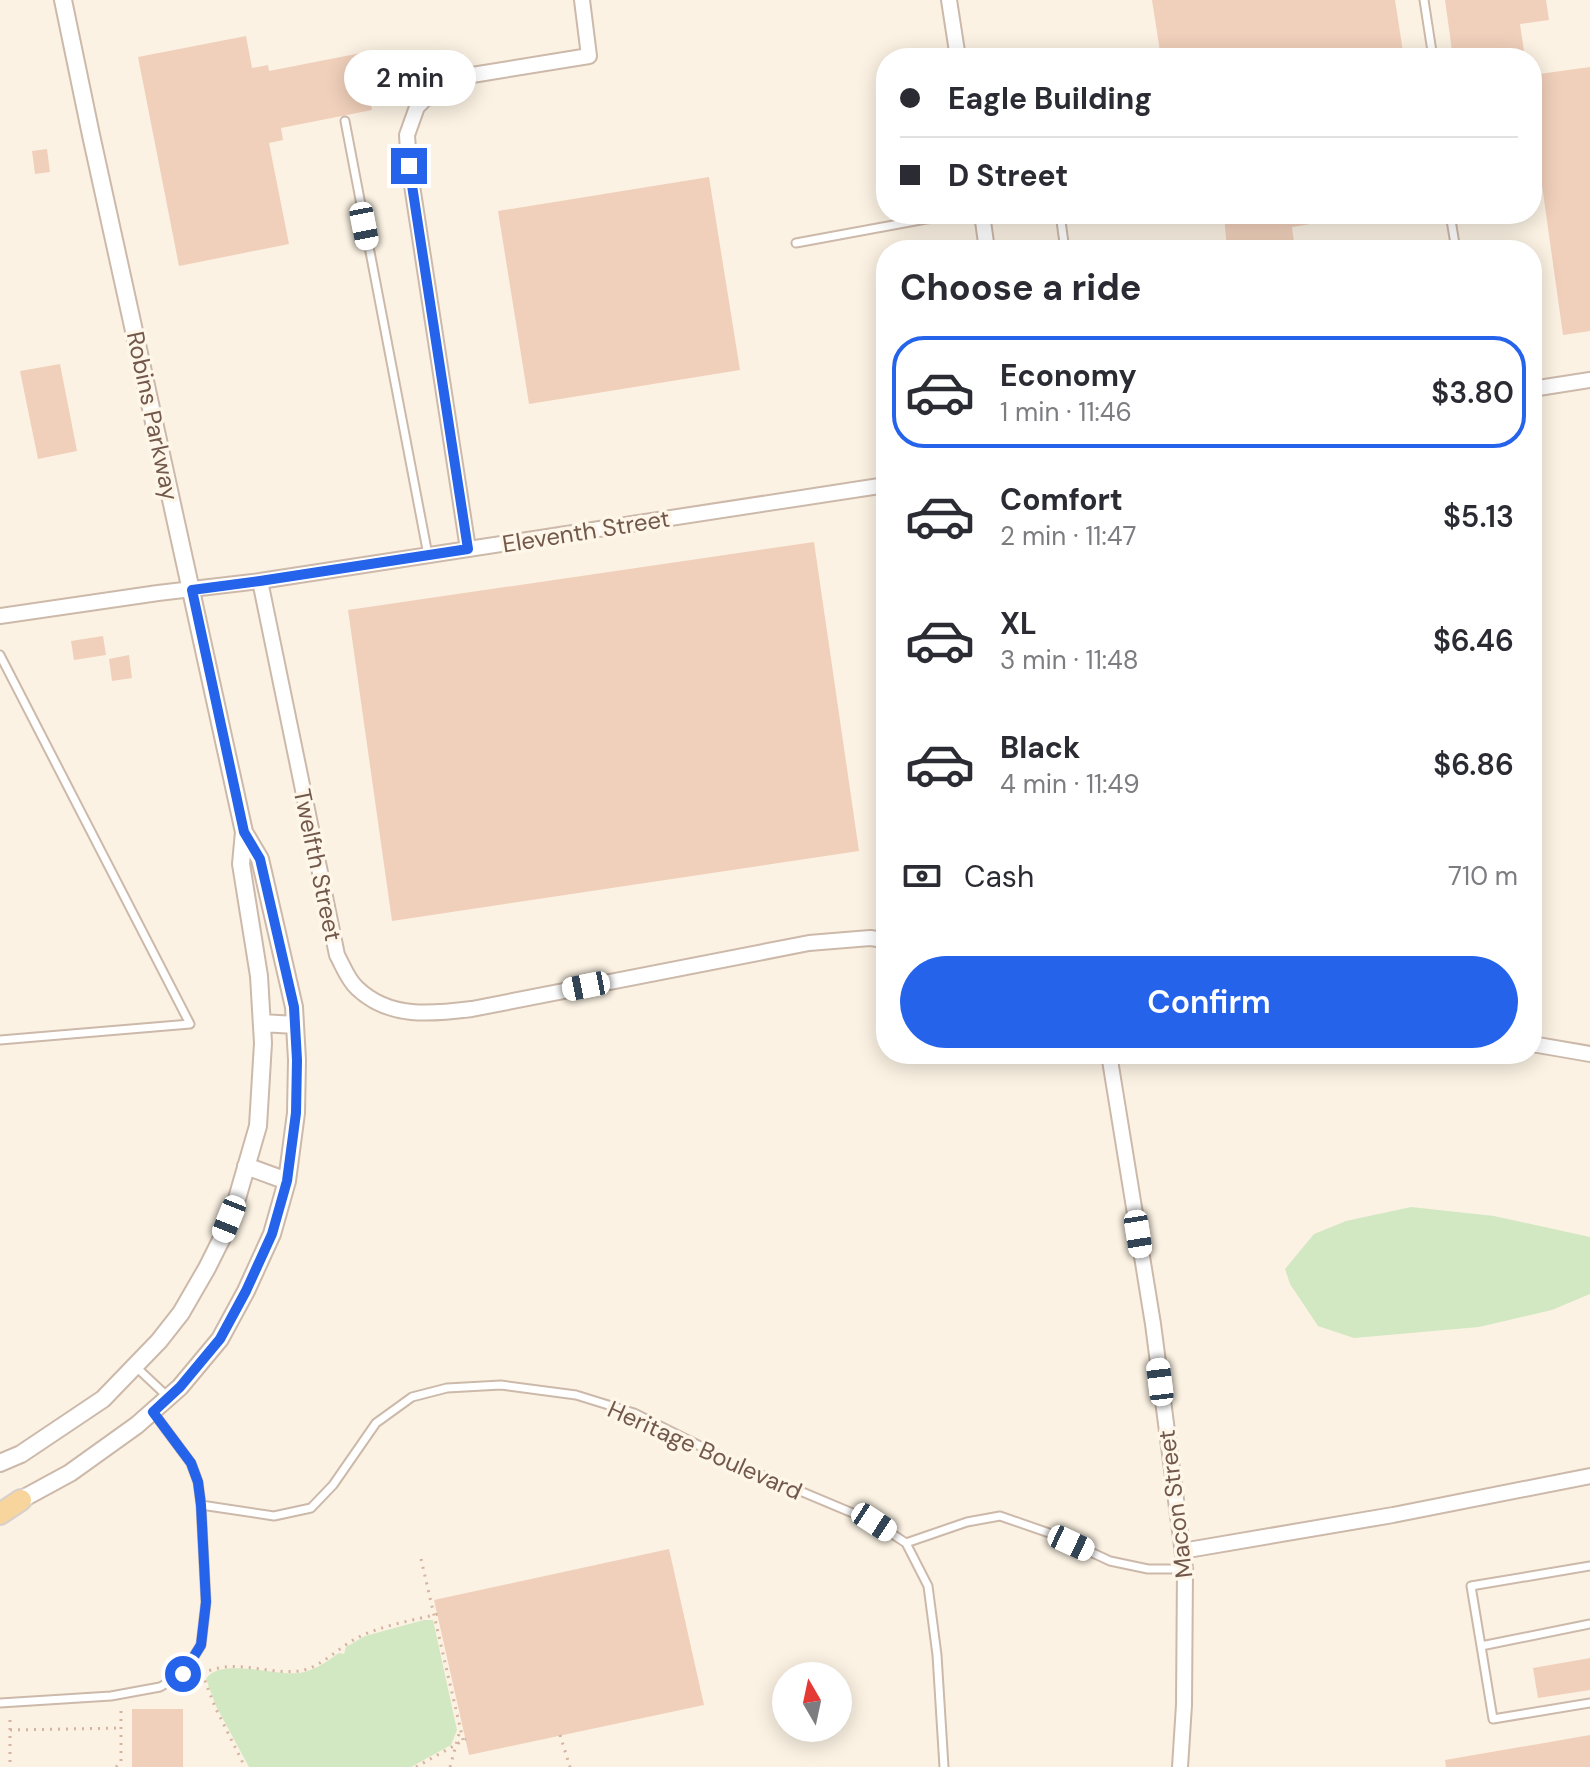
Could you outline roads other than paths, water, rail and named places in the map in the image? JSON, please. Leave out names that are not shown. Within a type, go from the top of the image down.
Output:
[{"type":"main road","points":[[0,1511],[21,1500]]},
{"type":"street","name":"Robins Parkway","points":[[0,1463],[21,1454],[103,1399],[159,1341],[181,1313],[207,1268],[232,1214],[258,1126],[263,1043],[259,976],[241,864],[244,832],[63,0]]},
{"type":"street","points":[[468,549],[409,166],[407,135],[417,107],[438,86],[466,76],[589,56],[582,0]]},
{"type":"street","points":[[949,0],[956,48]]},
{"type":"street","points":[[1542,387],[1590,380]]},
{"type":"street","name":"Eleventh Street","points":[[0,616],[260,581],[876,487]]},
{"type":"street","name":"Twelfth Street","points":[[260,581],[337,955],[355,987],[382,1006],[408,1012],[438,1013],[472,1009],[809,943],[876,939]]},
{"type":"street","name":"Robins Parkway","points":[[21,1500],[70,1473],[137,1425],[180,1387],[220,1339],[272,1234],[287,1181],[296,1113],[294,1007],[260,859],[244,832]]},
{"type":"street","points":[[262,1023],[295,1025]]},
{"type":"street","points":[[1542,1046],[1590,1054]]},
{"type":"street","name":"Macon Street","points":[[1111,1064],[1153,1324],[1185,1569],[1184,1705],[1180,1767]]},
{"type":"street","points":[[246,1166],[287,1181]]},
{"type":"street","points":[[1182,1551],[1393,1515],[1590,1476]]},
{"type":"lane","points":[[1424,0],[1431,48]]},
{"type":"lane","points":[[345,121],[428,555]]},
{"type":"lane","points":[[796,243],[899,224]]},
{"type":"lane","points":[[0,655],[190,1024],[0,1040]]},
{"type":"lane","points":[[135,1366],[168,1397]]},
{"type":"lane","name":"Heritage Boulevard","points":[[201,1505],[274,1516],[311,1508],[333,1485],[376,1423],[412,1397],[447,1388],[501,1385],[576,1395],[634,1413],[738,1465],[874,1522],[906,1543]]},
{"type":"lane","points":[[0,1703],[119,1695],[160,1687],[183,1674],[201,1645],[206,1602],[198,1482],[191,1463],[153,1412]]},
{"type":"lane","points":[[944,1767],[937,1655],[928,1586],[906,1543],[967,1522],[1000,1516],[1052,1534],[1110,1561],[1148,1569],[1185,1569]]},
{"type":"lane","points":[[1590,1566],[1471,1586],[1493,1719],[1590,1703]]},
{"type":"lane","points":[[1481,1646],[1590,1624]]}]
